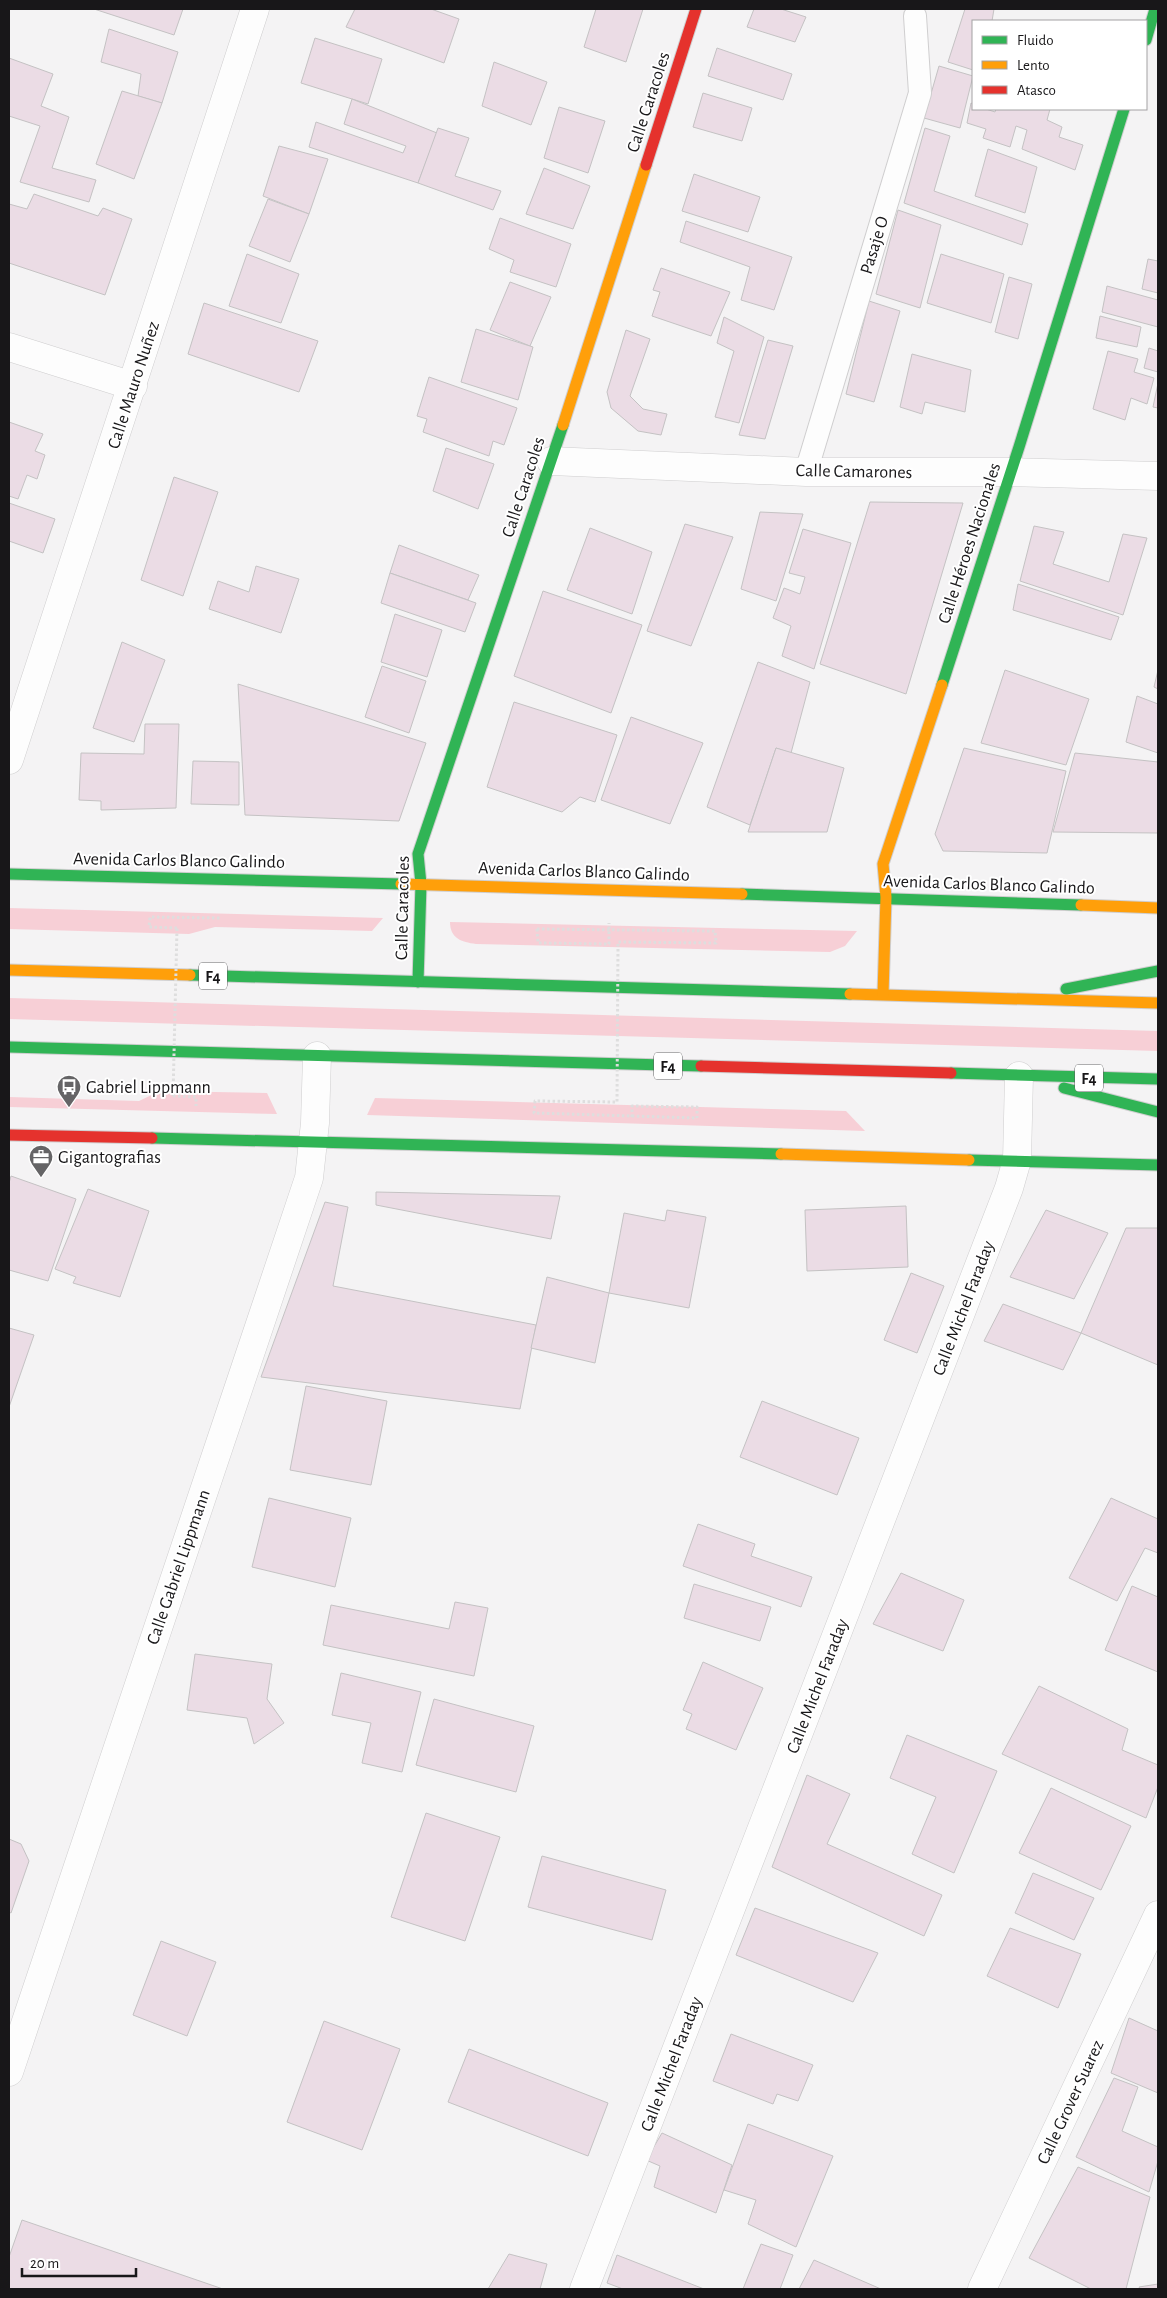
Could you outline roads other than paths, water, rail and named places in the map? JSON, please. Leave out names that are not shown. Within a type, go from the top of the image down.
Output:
[{"type":"main road","name":"Calle Caracoles","points":[[418,982],[421,884],[418,854],[551,461],[696,9]]},
{"type":"main road","points":[[1147,37],[1156,9]]},
{"type":"main road","name":"Calle Héroes Nacionales","points":[[883,994],[886,897],[883,864],[1011,472],[1124,110]]},
{"type":"main road","name":"Avenida Carlos Blanco Galindo","points":[[9,874],[886,897],[1158,908]]},
{"type":"main road","name":"F4","points":[[9,970],[1158,1003]]},
{"type":"main road","points":[[1020,999],[1158,971]]},
{"type":"main road","points":[[1020,999],[1119,990]]},
{"type":"main road","name":"F4","points":[[9,1047],[1158,1079]]},
{"type":"main road","points":[[1019,1076],[1130,1092]]},
{"type":"main road","points":[[1019,1076],[1158,1112]]},
{"type":"main road","points":[[9,1135],[314,1141],[1158,1165]]},
{"type":"street","name":"Calle Mauro Nuñez","points":[[9,760],[256,9]]},
{"type":"street","points":[[9,348],[133,386]]},
{"type":"street","name":"Calle Camarones","points":[[551,461],[806,472],[1011,472],[1158,476]]},
{"type":"street","name":"Calle Gabriel Lippmann","points":[[9,2072],[309,1178],[314,1141],[317,1056]]},
{"type":"street","name":"Calle Michel Faraday","points":[[584,2289],[1006,1197],[1017,1160],[1019,1076]]},
{"type":"street","name":"Calle Grover Suarez","points":[[982,2289],[1158,1915]]},
{"type":"lane","name":"Pasaje O","points":[[806,472],[920,93],[915,16]]},
{"type":"place","name":"Gabriel Lippmann","points":[[69,1108]]},
{"type":"place","name":"Gigantografias","points":[[41,1178]]}]
